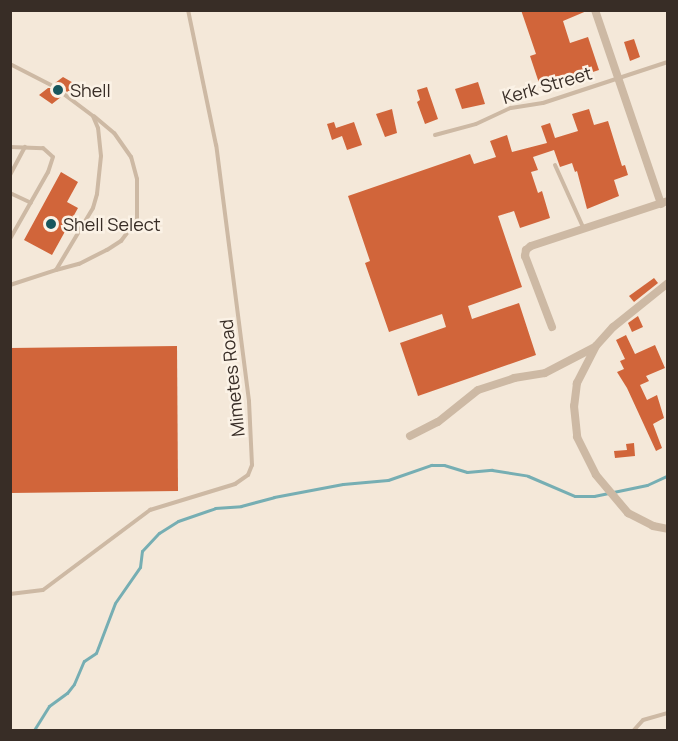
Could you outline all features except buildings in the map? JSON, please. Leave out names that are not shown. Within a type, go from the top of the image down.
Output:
[{"type":"street","points":[[552,327],[525,256],[526,250],[664,202],[596,10]]},
{"type":"street","points":[[668,283],[613,327],[596,346],[587,360],[575,392],[577,437],[596,475],[619,505],[634,517],[668,529]]},
{"type":"street","points":[[410,436],[438,422],[478,390],[514,378],[545,373],[596,346]]},
{"type":"lane","name":"Mimetes Road","points":[[10,594],[39,592],[150,510],[235,484],[248,475],[252,465],[249,401],[216,145],[188,10]]},
{"type":"lane","name":"Kerk Street","points":[[435,135],[476,124],[511,108],[543,103],[668,62]]},
{"type":"lane","points":[[10,64],[51,85]]},
{"type":"lane","points":[[10,285],[80,264],[121,241],[136,220],[136,179],[131,157],[114,133],[64,94]]},
{"type":"lane","points":[[56,270],[93,208],[97,194],[101,156],[98,128],[93,116]]},
{"type":"lane","points":[[10,175],[25,146]]},
{"type":"lane","points":[[10,147],[43,148],[53,156],[48,172],[10,239]]},
{"type":"lane","points":[[555,165],[584,229]]},
{"type":"lane","points":[[10,193],[31,203]]},
{"type":"lane","points":[[634,730],[643,720],[668,713]]},
{"type":"waterway","points":[[34,730],[49,706],[67,693],[74,684],[84,661],[96,653],[115,603],[140,567],[142,551],[159,533],[178,521],[215,508],[241,506],[274,497],[343,484],[388,480],[431,465],[444,465],[467,472],[492,470],[528,476],[575,496],[594,496],[647,485],[668,475]]},
{"type":"place","name":"Shell","points":[[58,90]]},
{"type":"place","name":"Shell Select","points":[[51,224]]}]
